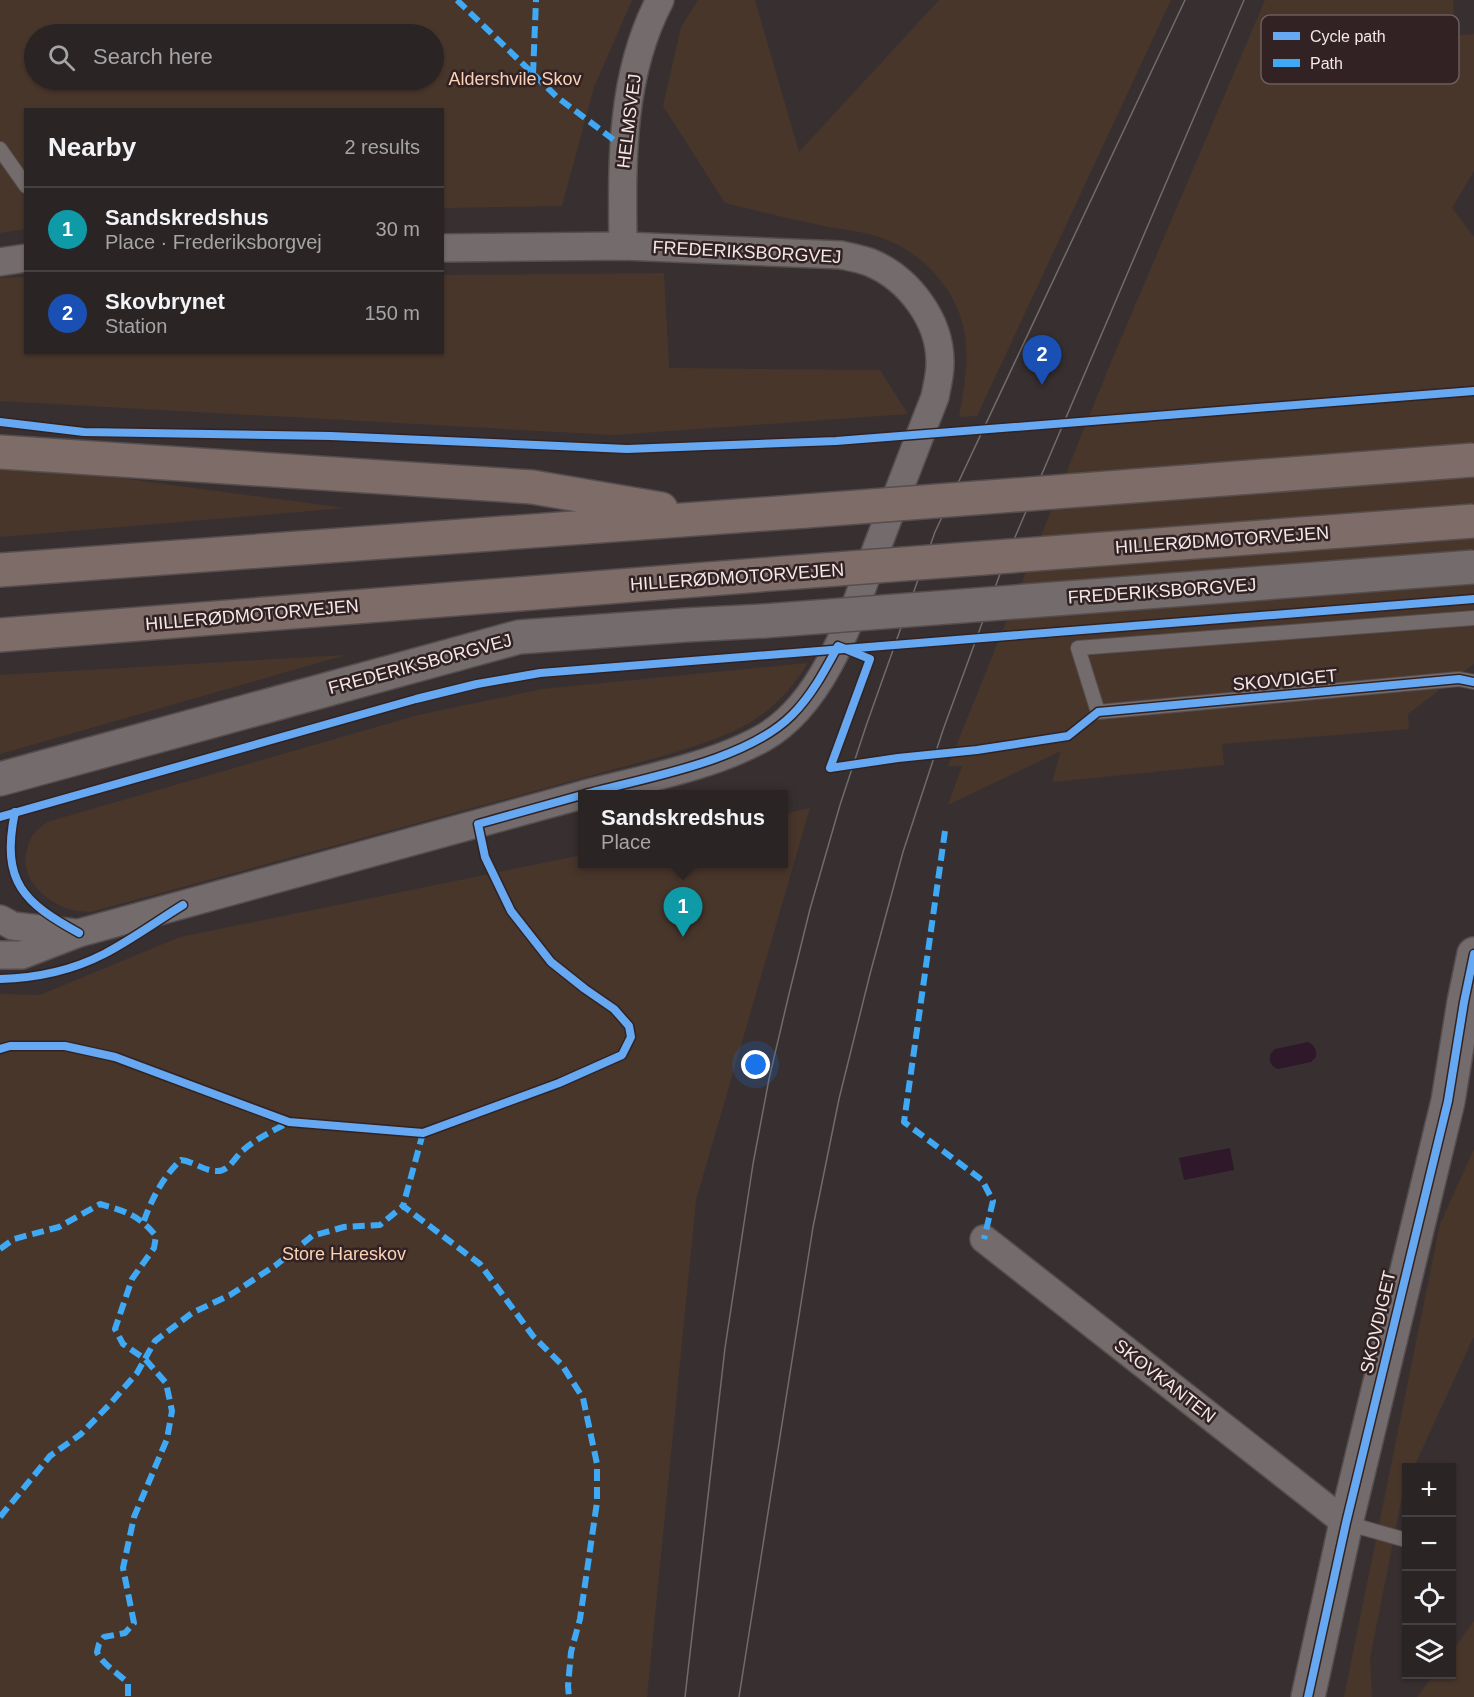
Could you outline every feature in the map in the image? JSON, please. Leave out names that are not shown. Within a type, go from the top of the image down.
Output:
[{"type":"highway","points":[[0,452],[532,487],[713,518]]},
{"type":"highway","points":[[0,570],[1474,460]]},
{"type":"highway","name":"HILLERØDMOTORVEJEN","points":[[0,635],[1474,521]]},
{"type":"street","name":"HELMSVEJ","points":[[623,246],[622,146],[632,76],[653,13],[660,0]]},
{"type":"street","name":"FREDERIKSBORGVEJ","points":[[444,248],[623,246],[812,252],[841,255],[869,262],[892,277],[913,295],[929,316],[937,339],[940,364],[935,397],[838,646],[816,686],[793,715],[764,738],[719,758],[602,790]]},
{"type":"street","points":[[0,262],[24,258]]},
{"type":"street","name":"FREDERIKSBORGVEJ","points":[[0,779],[519,637],[764,621],[1474,567]]},
{"type":"street","name":"FREDERIKSBORGVEJ","points":[[0,955],[22,955],[79,933],[578,797]]},
{"type":"street","name":"FREDERIKSBORGVEJ","points":[[0,919],[13,926],[79,933]]},
{"type":"street","name":"SKOVDIGET","points":[[1308,1697],[1346,1523],[1448,1101],[1474,954]]},
{"type":"street","name":"SKOVDIGET","points":[[1448,1101],[1474,1051]]},
{"type":"street","name":"SKOVKANTEN","points":[[984,1239],[1346,1523]]},
{"type":"lane","points":[[0,148],[24,183]]},
{"type":"lane","name":"SKOVDIGET","points":[[1474,618],[1078,648],[1098,712],[1459,679],[1474,682]]},
{"type":"lane","points":[[1346,1523],[1402,1539]]},
{"type":"green space","name":"Aldershvile Skov","points":[[0,0],[632,0],[594,87],[562,206],[444,208],[444,108],[24,108],[24,229],[0,233]]},
{"type":"green space","points":[[698,0],[755,0],[799,152],[939,0],[1171,0],[977,416],[959,417],[966,366],[965,335],[955,303],[947,289],[924,263],[897,244],[882,238],[725,203],[663,106],[681,27]]},
{"type":"green space","points":[[1265,0],[1453,0],[1454,15],[1261,15],[1261,84],[1459,84],[1459,36],[1474,34],[1474,171],[1452,208],[1474,237],[1474,664],[1408,714],[1409,729],[1222,744],[1224,765],[1052,782],[1061,751],[948,805],[962,766],[948,766],[1111,362]]},
{"type":"green space","points":[[664,273],[669,368],[880,370],[908,414],[614,435],[0,401],[0,278],[24,277],[24,354],[444,354],[444,275]]},
{"type":"green space","points":[[0,462],[345,508],[0,537]]},
{"type":"green space","points":[[346,655],[0,754],[0,675]]},
{"type":"green space","points":[[808,663],[780,699],[765,712],[732,732],[693,747],[91,912],[69,909],[52,901],[35,887],[26,868],[25,858],[34,833],[47,822],[418,715],[542,689]]},
{"type":"green space","name":"Store Hareskov","points":[[810,808],[696,1200],[647,1697],[0,1697],[0,994],[40,995],[180,937],[578,856],[578,868],[788,868],[788,813]]},
{"type":"green space","points":[[1474,1149],[1474,1336],[1416,1463],[1402,1463],[1402,1497],[1370,1658],[1372,1697],[1344,1697],[1440,1224]]},
{"type":"green space","points":[[1474,1621],[1474,1697],[1417,1697],[1431,1679],[1456,1679],[1456,1646]]},
{"type":"shaded area","points":[[1308,1042],[1316,1052],[1316,1057],[1311,1062],[1278,1069],[1272,1065],[1270,1056],[1275,1049]]},
{"type":"shaded area","points":[[1230,1148],[1234,1170],[1184,1180],[1179,1158]]},
{"type":"tram line","points":[[685,1697],[725,1348],[753,1164],[769,1079],[789,994],[810,909],[840,805],[935,532],[1185,0]]},
{"type":"tram line","points":[[739,1697],[813,1227],[839,1099],[903,852],[943,730],[1004,563],[1244,0]]},
{"type":"marked path","points":[[457,0],[557,97],[622,146]]},
{"type":"marked path","points":[[533,74],[536,0]]},
{"type":"marked path","points":[[945,831],[904,1122],[982,1180],[993,1201],[984,1239]]},
{"type":"marked path","points":[[144,1221],[159,1188],[181,1160],[212,1171],[220,1171],[252,1143],[289,1122]]},
{"type":"marked path","points":[[423,1133],[403,1206],[480,1264],[533,1336],[562,1365],[583,1398],[597,1464],[597,1502],[580,1619],[571,1652],[569,1697]]},
{"type":"marked path","points":[[0,1249],[14,1239],[59,1227],[100,1204],[131,1215],[144,1223],[156,1236],[154,1248],[132,1279],[115,1329],[123,1344],[145,1359],[166,1383],[172,1411],[167,1439],[134,1517],[123,1568],[134,1623],[125,1633],[104,1637],[97,1652],[106,1664],[128,1683],[128,1697]]},
{"type":"marked path","points":[[0,1517],[50,1456],[81,1434],[109,1405],[137,1373],[155,1341],[192,1313],[230,1295],[276,1265],[312,1236],[344,1227],[380,1225],[403,1206]]},
{"type":"cycle path","points":[[0,422],[84,432],[331,436],[627,449],[836,441],[1474,391]]},
{"type":"cycle path","points":[[0,817],[416,699],[477,684],[540,673],[1474,599]]},
{"type":"cycle path","points":[[601,790],[666,774],[723,756],[772,731],[792,715],[806,699],[838,646],[870,659],[830,768],[1068,736],[1098,712],[1459,679],[1474,682]]},
{"type":"cycle path","points":[[0,1049],[10,1046],[65,1046],[115,1057],[289,1122],[423,1133],[559,1083],[622,1055],[631,1037],[629,1026],[614,1009],[551,962],[511,911],[485,857],[478,824],[578,796]]},
{"type":"cycle path","points":[[15,812],[11,836],[11,857],[14,874],[21,888],[44,911],[79,933]]},
{"type":"cycle path","points":[[0,979],[53,972],[92,960],[124,943],[183,905]]},
{"type":"cycle path","points":[[1308,1697],[1346,1523],[1448,1101],[1474,954]]},
{"type":"place","name":"Skovbrynet","points":[[1042,385]]},
{"type":"place","name":"Sandskredshus","points":[[683,937]]}]
